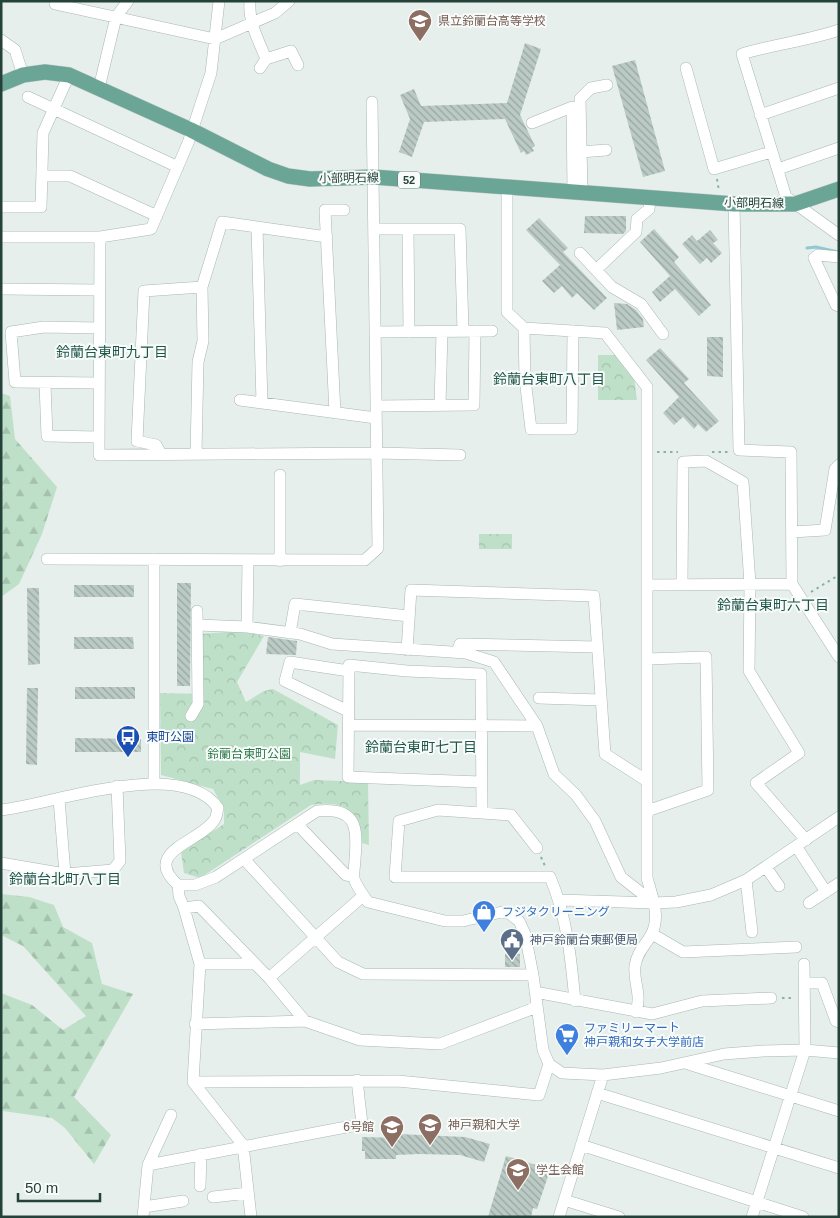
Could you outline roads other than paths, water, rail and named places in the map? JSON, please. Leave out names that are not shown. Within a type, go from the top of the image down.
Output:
[{"type":"main road","name":"小部明石線","points":[[1,84],[23,75],[45,72],[69,75],[191,130],[268,169],[288,176],[310,179],[373,177],[734,204],[795,204],[839,189]]},
{"type":"street","points":[[57,1],[55,4],[215,39],[275,13],[289,1]]},
{"type":"street","points":[[99,88],[116,17],[128,1]]},
{"type":"street","points":[[1,237],[100,237],[151,228],[178,167],[210,73],[219,1]]},
{"type":"street","points":[[250,1],[249,12],[263,64],[291,51],[298,65]]},
{"type":"street","points":[[839,30],[814,38],[776,44],[742,54],[786,197],[839,235]]},
{"type":"street","points":[[1,40],[15,50],[23,75]]},
{"type":"street","points":[[686,68],[714,169],[771,152]]},
{"type":"street","points":[[1,207],[41,207],[44,176],[43,133],[69,75]]},
{"type":"street","points":[[578,192],[581,152],[580,99],[591,88],[607,85]]},
{"type":"street","points":[[760,115],[839,88]]},
{"type":"street","points":[[28,97],[178,167]]},
{"type":"street","points":[[47,559],[365,560],[378,548],[372,102]]},
{"type":"street","points":[[532,123],[572,107],[578,192]]},
{"type":"street","points":[[778,169],[839,148]]},
{"type":"street","points":[[581,152],[606,150]]},
{"type":"street","points":[[44,176],[70,176],[157,216]]},
{"type":"street","points":[[507,187],[507,312],[524,328],[605,333],[646,387],[647,878],[656,918],[652,934],[636,956],[634,970],[640,1001],[636,1012]]},
{"type":"street","points":[[596,270],[636,232],[637,219],[649,209],[650,198]]},
{"type":"street","points":[[734,204],[739,450],[791,452],[792,584],[839,656]]},
{"type":"street","points":[[335,413],[326,210],[344,210]]},
{"type":"street","points":[[196,454],[198,362],[202,341],[202,287],[222,222],[327,237]]},
{"type":"street","points":[[256,227],[262,403]]},
{"type":"street","points":[[374,229],[460,229],[474,405],[376,406]]},
{"type":"street","points":[[408,229],[409,332]]},
{"type":"street","points":[[100,237],[99,455],[377,453],[460,455]]},
{"type":"street","points":[[580,253],[612,287],[640,304],[663,334]]},
{"type":"street","points":[[838,305],[814,258],[818,255],[839,257]]},
{"type":"street","points":[[161,454],[156,445],[137,441],[144,291],[202,287]]},
{"type":"street","points":[[1,289],[99,290]]},
{"type":"street","points":[[99,328],[44,327],[11,332],[15,382],[45,384],[99,383]]},
{"type":"street","points":[[524,328],[525,379],[531,429],[572,429],[572,331]]},
{"type":"street","points":[[375,332],[492,331]]},
{"type":"street","points":[[440,405],[442,332]]},
{"type":"street","points":[[45,384],[47,436],[99,437]]},
{"type":"street","points":[[240,400],[376,418]]},
{"type":"street","points":[[682,584],[682,462],[706,461],[743,482],[750,584],[749,671],[799,753],[756,783],[801,843],[826,892]]},
{"type":"street","points":[[792,532],[825,530],[835,469],[839,465]]},
{"type":"street","points":[[280,475],[280,561]]},
{"type":"street","points":[[154,559],[154,783]]},
{"type":"street","points":[[247,627],[248,561]]},
{"type":"street","points":[[647,584],[792,584]]},
{"type":"street","points":[[407,650],[411,590],[594,596],[605,754],[647,781]]},
{"type":"street","points":[[290,633],[295,604],[409,616]]},
{"type":"street","points":[[191,716],[198,704],[197,612]]},
{"type":"street","points":[[198,625],[247,627],[290,633],[332,644],[466,653],[494,662],[538,726],[554,774],[576,795],[595,821],[621,877],[654,903]]},
{"type":"street","points":[[457,652],[460,644],[597,647]]},
{"type":"street","points":[[647,659],[706,657],[708,780],[708,790],[647,812]]},
{"type":"street","points":[[348,711],[285,681],[290,662],[349,671]]},
{"type":"street","points":[[482,782],[348,777],[349,665],[407,671],[481,674],[482,726],[482,782],[482,812]]},
{"type":"street","points":[[540,698],[601,700]]},
{"type":"street","points":[[349,725],[538,726]]},
{"type":"street","points":[[1,810],[117,786],[154,783],[193,789],[210,796],[218,808],[216,818],[207,828],[172,850],[165,863],[168,876],[178,884],[195,885],[216,877],[317,811],[333,810],[346,815],[352,820],[358,834],[354,877],[368,902],[376,906],[445,921],[463,921],[494,913],[510,914],[519,920],[522,926],[532,975],[543,1050],[549,1064],[554,1069],[569,1074],[603,1075],[661,1068],[724,1054],[805,1050],[839,1053]]},
{"type":"street","points":[[1,863],[65,874],[112,870],[120,861],[117,786]]},
{"type":"street","points":[[59,799],[65,874]]},
{"type":"street","points":[[537,848],[511,815],[438,810],[399,821],[395,876],[550,877],[560,900],[570,948],[574,1001]]},
{"type":"street","points":[[560,900],[654,903],[676,902],[711,895],[746,880],[839,816]]},
{"type":"street","points":[[297,824],[346,875],[354,877]]},
{"type":"street","points":[[244,859],[338,962],[363,974],[532,975]]},
{"type":"street","points":[[766,867],[778,886]]},
{"type":"street","points":[[746,880],[752,932]]},
{"type":"street","points":[[809,903],[839,883]]},
{"type":"street","points":[[178,884],[178,896],[184,908],[200,964],[193,1082],[243,1146],[251,1217]]},
{"type":"street","points":[[269,978],[363,896]]},
{"type":"street","points":[[184,908],[199,906],[269,978],[305,1021]]},
{"type":"street","points":[[652,934],[683,952],[796,948]]},
{"type":"street","points":[[200,964],[255,964]]},
{"type":"street","points":[[752,1217],[805,1050],[804,964]]},
{"type":"street","points":[[805,983],[822,983],[836,1021],[839,1022]]},
{"type":"street","points":[[535,992],[574,1001],[652,1014],[702,1001],[771,998]]},
{"type":"street","points":[[195,1024],[305,1021],[360,1040],[440,1044],[537,1008]]},
{"type":"street","points":[[684,1063],[839,1111]]},
{"type":"street","points":[[193,1082],[398,1081],[538,1095],[549,1064]]},
{"type":"street","points":[[559,1217],[603,1075]]},
{"type":"street","points":[[148,1165],[362,1124],[357,1080]]},
{"type":"street","points":[[597,1093],[839,1168]]},
{"type":"street","points":[[171,1116],[148,1165],[143,1212],[183,1201]]},
{"type":"street","points":[[581,1145],[803,1217]]},
{"type":"street","points":[[200,1154],[200,1186]]},
{"type":"street","points":[[212,1197],[248,1193]]},
{"type":"street","points":[[564,1200],[619,1217]]},
{"type":"waterway","points":[[807,248],[816,247],[838,252]]},
{"type":"place","name":"県立鈴蘭台高等学校","points":[[420,42]]},
{"type":"place","name":"東町公園","points":[[128,758]]},
{"type":"place","name":"フジタクリーニング","points":[[484,933]]},
{"type":"place","name":"神戸鈴蘭台東郵便局","points":[[512,961]]},
{"type":"place","name":"ファミリーマート 神戸親和女子大学前店","points":[[567,1056]]},
{"type":"place","name":"神戸親和大学","points":[[430,1146]]},
{"type":"place","name":"6号館","points":[[392,1148]]},
{"type":"place","name":"学生会館","points":[[518,1191]]},
{"type":"district","name":"鈴蘭台東町九丁目","points":[[112,352]]},
{"type":"district","name":"鈴蘭台東町八丁目","points":[[549,379]]},
{"type":"district","name":"鈴蘭台東町六丁目","points":[[773,605]]},
{"type":"district","name":"鈴蘭台東町七丁目","points":[[421,747]]},
{"type":"district","name":"鈴蘭台北町八丁目","points":[[65,879]]},
{"type":"park label","name":"鈴蘭台東町公園","points":[[249,754]]}]
